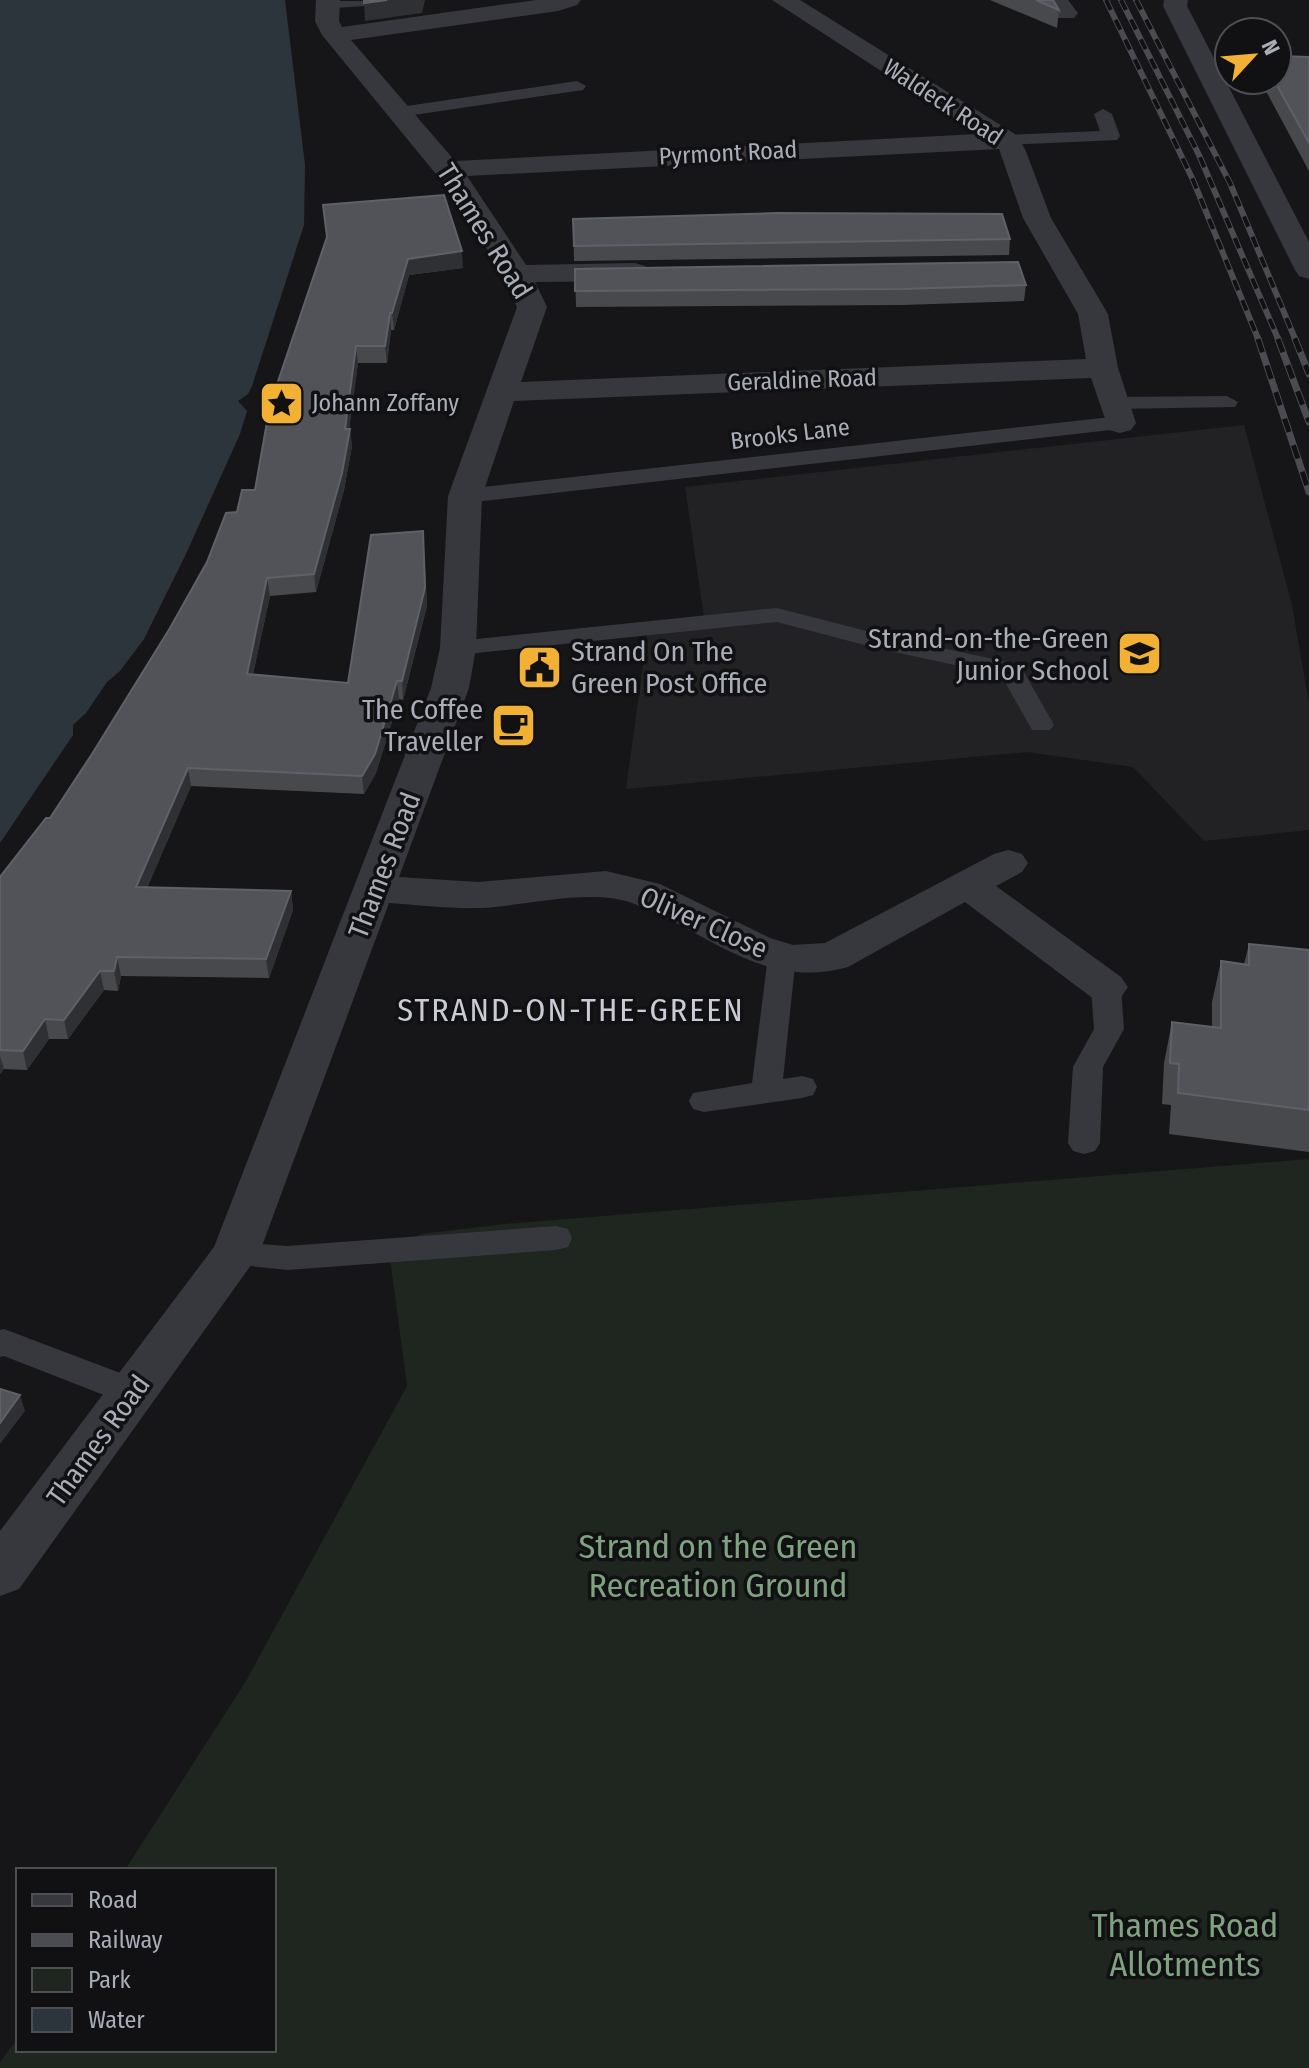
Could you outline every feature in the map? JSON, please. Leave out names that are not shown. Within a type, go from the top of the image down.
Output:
[{"type":"street","points":[[329,14],[558,4],[569,0]]},
{"type":"street","name":"Waldeck Road","points":[[784,0],[1006,140],[1037,218],[1093,314],[1103,368],[1116,413]]},
{"type":"street","points":[[1176,0],[1175,6],[1309,270]]},
{"type":"street","name":"Thames Road","points":[[0,1573],[235,1254],[450,688],[458,648],[465,496],[532,307],[518,274],[450,169],[400,112],[329,14]]},
{"type":"street","name":"Pyrmont Road","points":[[450,169],[1006,140]]},
{"type":"street","points":[[1033,266],[1064,265]]},
{"type":"street","points":[[518,274],[658,272]]},
{"type":"street","name":"Geraldine Road","points":[[501,392],[1103,368]]},
{"type":"street","name":"Oliver Close","points":[[375,889],[478,895],[606,884],[645,893],[755,948],[792,959],[833,957],[1008,863]]},
{"type":"street","points":[[967,884],[1106,987]]},
{"type":"lane","points":[[329,14],[364,1]]},
{"type":"lane","points":[[400,112],[577,86]]},
{"type":"lane","points":[[1006,140],[1111,136],[1103,114]]},
{"type":"lane","name":"Brooks Lane","points":[[465,496],[1116,413],[1227,402]]},
{"type":"lane","points":[[458,648],[777,615],[876,641],[1011,670],[1041,725]]},
{"type":"lane","points":[[766,1092],[782,956]]},
{"type":"lane","points":[[1084,1143],[1088,1067],[1109,1029],[1106,987]]},
{"type":"lane","points":[[704,1101],[802,1087]]},
{"type":"lane","points":[[235,1254],[287,1258],[556,1238]]},
{"type":"lane","points":[[0,1344],[4,1342],[132,1392]]},
{"type":"shaded area","points":[[1244,425],[1292,605],[1309,704],[1309,830],[1204,841],[1133,767],[1027,752],[626,789],[648,628],[705,624],[685,487]]},
{"type":"green space","name":"Strand on the Green Recreation Ground","points":[[1309,1159],[1309,2068],[0,2068],[0,2062],[16,2041],[16,2052],[276,2052],[276,1868],[126,1868],[246,1681],[407,1386],[389,1251],[421,1234],[505,1224]]},
{"type":"water","points":[[0,0],[285,0],[305,165],[304,225],[252,386],[248,394],[238,401],[247,411],[240,434],[144,639],[73,725],[73,735],[0,843]]},
{"type":"building","points":[[1036,0],[1053,0],[1059,10]]},
{"type":"building","points":[[1293,56],[1309,57],[1309,143],[1283,96],[1293,96]]},
{"type":"building","points":[[444,195],[462,251],[408,259],[390,313],[385,346],[356,346],[345,429],[350,429],[342,473],[314,574],[267,578],[247,674],[348,683],[371,535],[423,531],[425,588],[402,681],[397,681],[375,754],[362,776],[188,768],[136,887],[291,891],[266,959],[117,957],[114,971],[100,971],[64,1020],[45,1019],[23,1051],[0,1050],[0,877],[46,818],[50,818],[92,754],[207,562],[226,513],[237,512],[242,490],[255,490],[270,405],[327,237],[323,205]]},
{"type":"building","points":[[778,213],[1002,214],[1010,239],[574,246],[573,219]]},
{"type":"building","points":[[1018,262],[1026,285],[575,291],[575,269]]},
{"type":"building","points":[[1249,944],[1309,950],[1309,1110],[1178,1093],[1179,1064],[1170,1063],[1172,1022],[1221,1028],[1221,961],[1249,965]]},
{"type":"building","points":[[0,1389],[20,1395],[0,1423]]},
{"type":"railway","points":[[1106,0],[1193,180],[1259,341]]},
{"type":"railway","points":[[1121,0],[1199,155],[1279,341]]},
{"type":"railway","points":[[1136,0],[1230,183],[1296,341]]},
{"type":"railway","points":[[1258,339],[1309,492]]},
{"type":"railway","points":[[1278,339],[1309,422]]},
{"type":"railway","points":[[1295,339],[1309,374]]},
{"type":"place","name":"Johann Zoffany","points":[[281,403]]},
{"type":"place","name":"Strand-on-the-Green Junior School","points":[[1140,654]]},
{"type":"place","name":"Strand On The Green Post Office","points":[[540,667]]},
{"type":"place","name":"The Coffee Traveller","points":[[514,725]]},
{"type":"district","name":"STRAND-ON-THE-GREEN","points":[[571,1010]]},
{"type":"park label","name":"Thames Road Allotments","points":[[1185,1944]]}]
